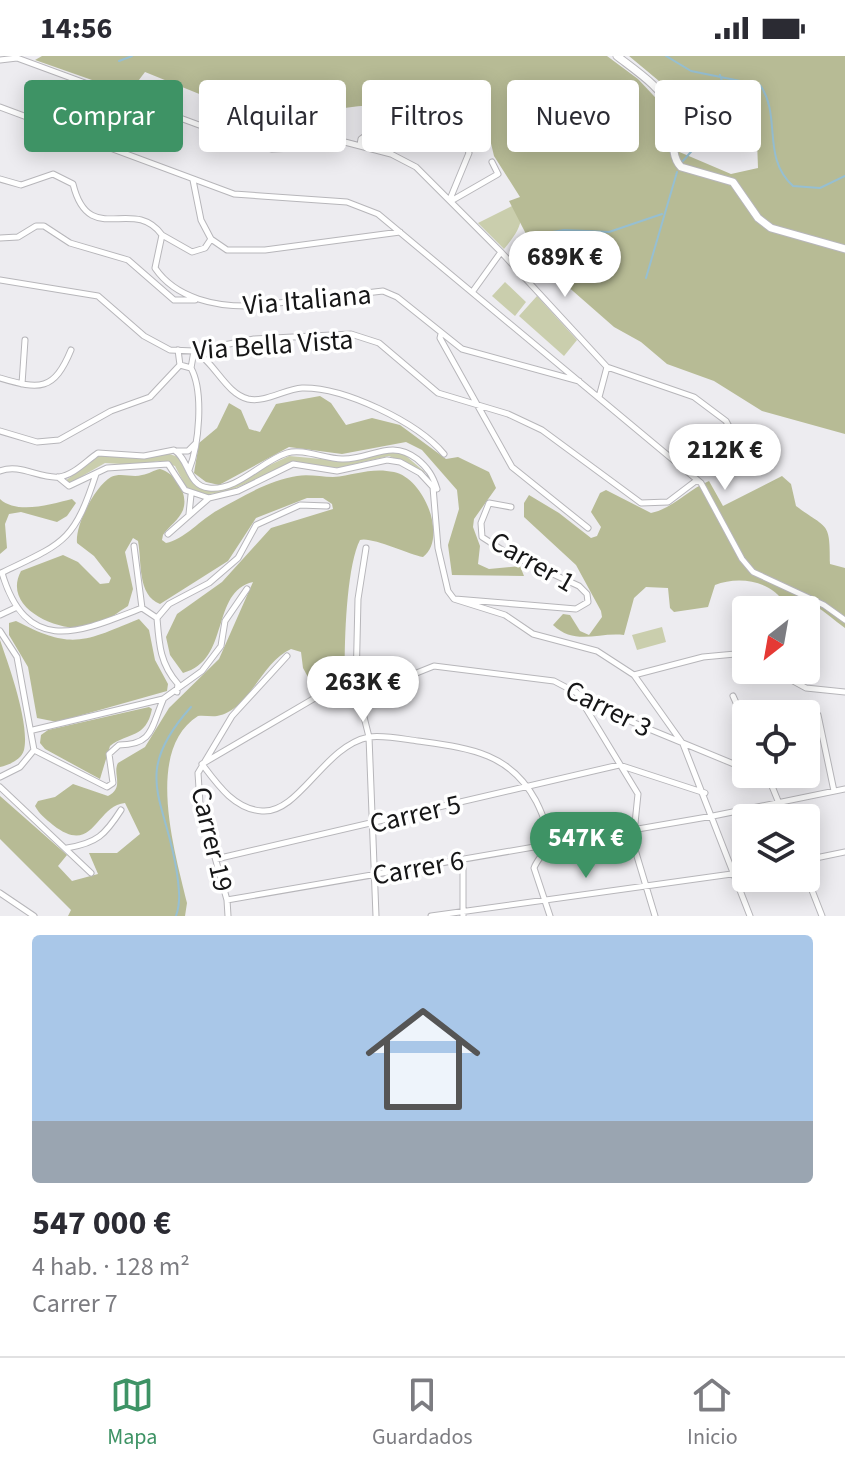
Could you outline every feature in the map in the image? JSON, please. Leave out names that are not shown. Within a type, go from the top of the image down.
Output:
[{"type":"main road","points":[[617,56],[670,106],[674,119],[673,153],[681,167],[733,182],[758,218],[771,228],[845,249]]},
{"type":"street","points":[[0,60],[21,57],[199,125]]},
{"type":"street","points":[[0,107],[240,196],[355,204],[378,214],[697,480],[711,497],[749,569],[824,605],[845,620]]},
{"type":"street","points":[[360,145],[361,139],[370,133],[392,130],[440,134],[465,142],[469,153],[450,200]]},
{"type":"street","points":[[346,142],[416,167],[501,252],[607,367],[694,397],[726,421],[742,451]]},
{"type":"street","points":[[450,200],[498,174],[492,162]]},
{"type":"street","points":[[0,179],[21,185],[53,174],[73,184],[82,210],[103,221],[143,218],[153,223],[162,235],[192,252],[205,248],[211,239]]},
{"type":"street","points":[[193,180],[201,220],[211,239],[227,250],[242,252],[401,232]]},
{"type":"street","name":"Via Italiana","points":[[0,238],[18,237],[36,226],[44,226],[65,241],[128,260],[174,300],[252,306],[383,291],[397,297],[441,334],[469,352],[582,382]]},
{"type":"street","points":[[162,235],[154,263],[157,272],[177,290],[201,300]]},
{"type":"street","points":[[473,291],[501,252]]},
{"type":"street","name":"Via Bella Vista","points":[[0,280],[98,296],[144,336],[170,350],[194,351],[254,339],[365,336],[379,343],[426,387],[542,430],[641,503],[668,502],[697,480]]},
{"type":"street","points":[[441,334],[440,338],[512,467],[588,528]]},
{"type":"street","points":[[22,384],[25,340]]},
{"type":"street","points":[[0,378],[22,384],[44,385],[60,376],[71,350]]},
{"type":"street","points":[[178,350],[180,365]]},
{"type":"street","points":[[188,470],[197,442],[196,385],[191,368],[194,351]]},
{"type":"street","points":[[194,351],[244,398],[255,400],[296,389],[317,389],[348,398],[413,426],[444,454]]},
{"type":"street","points":[[180,365],[191,368]]},
{"type":"street","points":[[0,431],[37,442],[59,440],[111,411],[150,397],[180,365]]},
{"type":"street","points":[[599,397],[607,367]]},
{"type":"street","points":[[58,477],[77,469],[98,453],[144,456],[188,451],[197,442]]},
{"type":"street","points":[[177,451],[199,485],[215,489],[242,479],[289,452],[346,459],[394,448],[413,456],[434,477],[438,492],[437,514]]},
{"type":"street","points":[[0,471],[12,468],[58,477],[69,486],[118,466],[168,464],[191,495],[209,498],[238,491],[293,464],[337,471],[393,460],[429,482],[435,492],[438,548],[448,591],[454,599],[505,615],[533,634],[597,651],[634,675],[647,690],[683,744],[705,793],[732,869]]},
{"type":"street","points":[[97,473],[85,508],[64,541],[1,573],[15,608],[47,629],[73,633],[142,608]]},
{"type":"street","points":[[188,517],[191,495]]},
{"type":"street","points":[[168,534],[209,498]]},
{"type":"street","name":"Carrer 1","points":[[454,599],[576,609],[588,602],[587,594],[579,586],[482,537],[481,523],[489,503],[511,507]]},
{"type":"street","points":[[177,692],[178,684],[165,670],[159,649],[157,618],[169,604],[209,583],[238,558],[256,525],[300,505],[327,506]]},
{"type":"street","points":[[134,546],[142,608],[157,618]]},
{"type":"street","points":[[366,548],[358,599],[356,685],[369,737],[376,916]]},
{"type":"street","points":[[33,730],[163,699],[177,692],[202,671],[221,646],[225,621],[247,589]]},
{"type":"street","points":[[0,615],[15,608]]},
{"type":"street","points":[[0,631],[17,657],[33,730],[34,750],[20,767],[0,777]]},
{"type":"street","points":[[634,675],[703,657],[732,654]]},
{"type":"street","points":[[287,656],[232,716],[202,764],[232,799],[264,812],[291,802],[323,764],[346,747],[369,737],[476,751],[521,775],[544,816],[549,843],[534,868],[550,916]]},
{"type":"street","name":"Carrer 3","points":[[202,764],[320,695],[356,685],[384,686],[434,666],[554,681],[632,722],[732,763]]},
{"type":"street","points":[[647,673],[647,690]]},
{"type":"street","points":[[799,684],[806,688],[845,692]]},
{"type":"street","points":[[575,691],[638,794],[633,843],[655,916]]},
{"type":"street","points":[[733,696],[735,700]]},
{"type":"street","points":[[34,750],[107,787],[113,783],[109,754],[119,745],[138,745],[147,738],[163,699]]},
{"type":"street","points":[[820,724],[834,791]]},
{"type":"street","name":"Carrer 19","points":[[202,764],[198,773],[200,804],[227,900],[228,916]]},
{"type":"street","points":[[619,765],[705,793]]},
{"type":"street","name":"Carrer 5","points":[[216,859],[619,765]]},
{"type":"street","points":[[0,787],[91,873]]},
{"type":"street","points":[[773,788],[780,803]]},
{"type":"street","name":"Carrer 6","points":[[227,900],[713,816],[845,789]]},
{"type":"street","points":[[67,848],[92,843],[103,837],[121,810]]},
{"type":"street","points":[[820,857],[845,852]]},
{"type":"street","points":[[463,860],[463,914]]},
{"type":"street","points":[[431,916],[732,875]]},
{"type":"street","points":[[741,892],[750,916]]},
{"type":"street","points":[[813,892],[822,916]]},
{"type":"street","points":[[0,893],[34,916]]},
{"type":"green space","points":[[42,56],[607,56],[639,80],[507,80],[507,152],[639,152],[639,80],[655,97],[655,152],[679,152],[731,174],[758,168],[757,152],[761,152],[761,80],[658,80],[629,56],[845,56],[845,434],[762,411],[714,381],[667,364],[641,342],[614,327],[541,263],[509,201],[520,197],[494,156],[491,143],[491,80],[362,80],[362,106],[346,108],[346,80],[199,80],[199,94],[183,87],[183,80],[165,80],[145,72],[139,80],[92,80],[35,60]]},
{"type":"green space","points":[[518,203],[520,222],[504,249],[478,223]]},
{"type":"green space","points":[[505,282],[526,302],[515,316],[492,296]]},
{"type":"green space","points":[[537,296],[577,340],[564,356],[519,316]]},
{"type":"green space","points":[[320,396],[331,403],[346,425],[372,418],[400,425],[446,459],[458,457],[489,472],[496,488],[474,519],[473,527],[480,546],[478,564],[489,569],[520,566],[524,576],[452,575],[448,545],[459,509],[457,490],[422,450],[406,442],[342,454],[289,447],[219,485],[206,482],[194,473],[199,443],[217,428],[229,403],[241,410],[249,429],[260,432],[276,404]]},
{"type":"green space","points":[[399,450],[426,473],[389,456],[337,468],[297,462],[226,492],[201,495],[187,489],[175,466],[159,461],[137,465],[105,463],[70,483],[65,481],[100,455],[147,458],[167,453],[178,457],[196,485],[217,490],[289,456],[343,461]]},
{"type":"green space","points":[[160,469],[175,479],[184,497],[181,514],[163,535],[162,540],[166,543],[179,538],[227,505],[276,481],[302,475],[333,477],[378,470],[394,472],[415,485],[429,510],[433,537],[423,557],[360,540],[349,588],[345,680],[314,688],[303,668],[301,652],[291,649],[271,664],[238,705],[217,716],[198,716],[182,732],[172,752],[168,803],[187,903],[185,916],[68,916],[71,910],[0,839],[0,796],[67,855],[58,866],[72,881],[98,874],[89,853],[117,853],[140,834],[125,803],[107,812],[86,833],[77,835],[53,825],[35,806],[38,801],[55,797],[73,784],[108,796],[113,792],[117,785],[118,763],[145,747],[169,708],[219,659],[253,582],[240,588],[231,599],[208,655],[198,666],[183,673],[170,655],[166,637],[177,614],[222,582],[271,528],[333,509],[332,504],[323,498],[307,498],[256,518],[228,561],[160,604],[153,600],[144,586],[138,541],[133,538],[125,552],[133,589],[128,606],[95,626],[68,627],[39,617],[27,608],[19,597],[17,585],[21,571],[63,555],[78,562],[100,584],[109,583],[111,578],[94,556],[77,543],[83,517],[93,497],[111,477],[138,476]]},
{"type":"green space","points":[[782,476],[791,484],[796,506],[821,523],[828,533],[830,564],[845,568],[845,628],[820,610],[820,596],[779,596],[763,585],[744,581],[715,585],[708,607],[674,612],[670,608],[668,588],[646,587],[634,598],[624,635],[578,637],[553,625],[563,614],[570,615],[580,631],[589,635],[602,617],[601,611],[576,565],[524,517],[524,503],[529,495],[591,538],[597,536],[601,527],[591,512],[600,493],[606,490],[651,513],[667,507],[709,481],[723,506]]},
{"type":"green space","points":[[0,499],[7,504],[25,507],[72,499],[76,503],[67,516],[57,522],[21,512],[9,514],[5,524],[7,548],[0,554]]},
{"type":"green space","points":[[139,619],[149,630],[155,660],[168,684],[167,691],[57,722],[37,718],[28,667],[9,635],[9,623],[16,621],[51,636],[78,640]]},
{"type":"green space","points":[[662,627],[666,642],[637,650],[632,635]]},
{"type":"green space","points":[[0,640],[18,695],[25,739],[20,757],[0,767]]},
{"type":"green space","points":[[149,707],[152,709],[149,719],[141,730],[110,746],[100,779],[45,749],[40,743],[41,735],[48,730]]},
{"type":"waterway","points":[[119,61],[132,56]]},
{"type":"waterway","points":[[666,56],[691,71],[760,85],[770,110],[777,162],[793,186],[820,188],[845,176]]},
{"type":"waterway","points":[[682,162],[704,137],[705,123],[724,87],[720,75]]},
{"type":"waterway","points":[[646,278],[677,172]]},
{"type":"waterway","points":[[535,235],[564,230],[609,232],[662,214]]},
{"type":"waterway","points":[[176,916],[178,879],[157,787],[157,770],[172,731],[191,707]]}]
